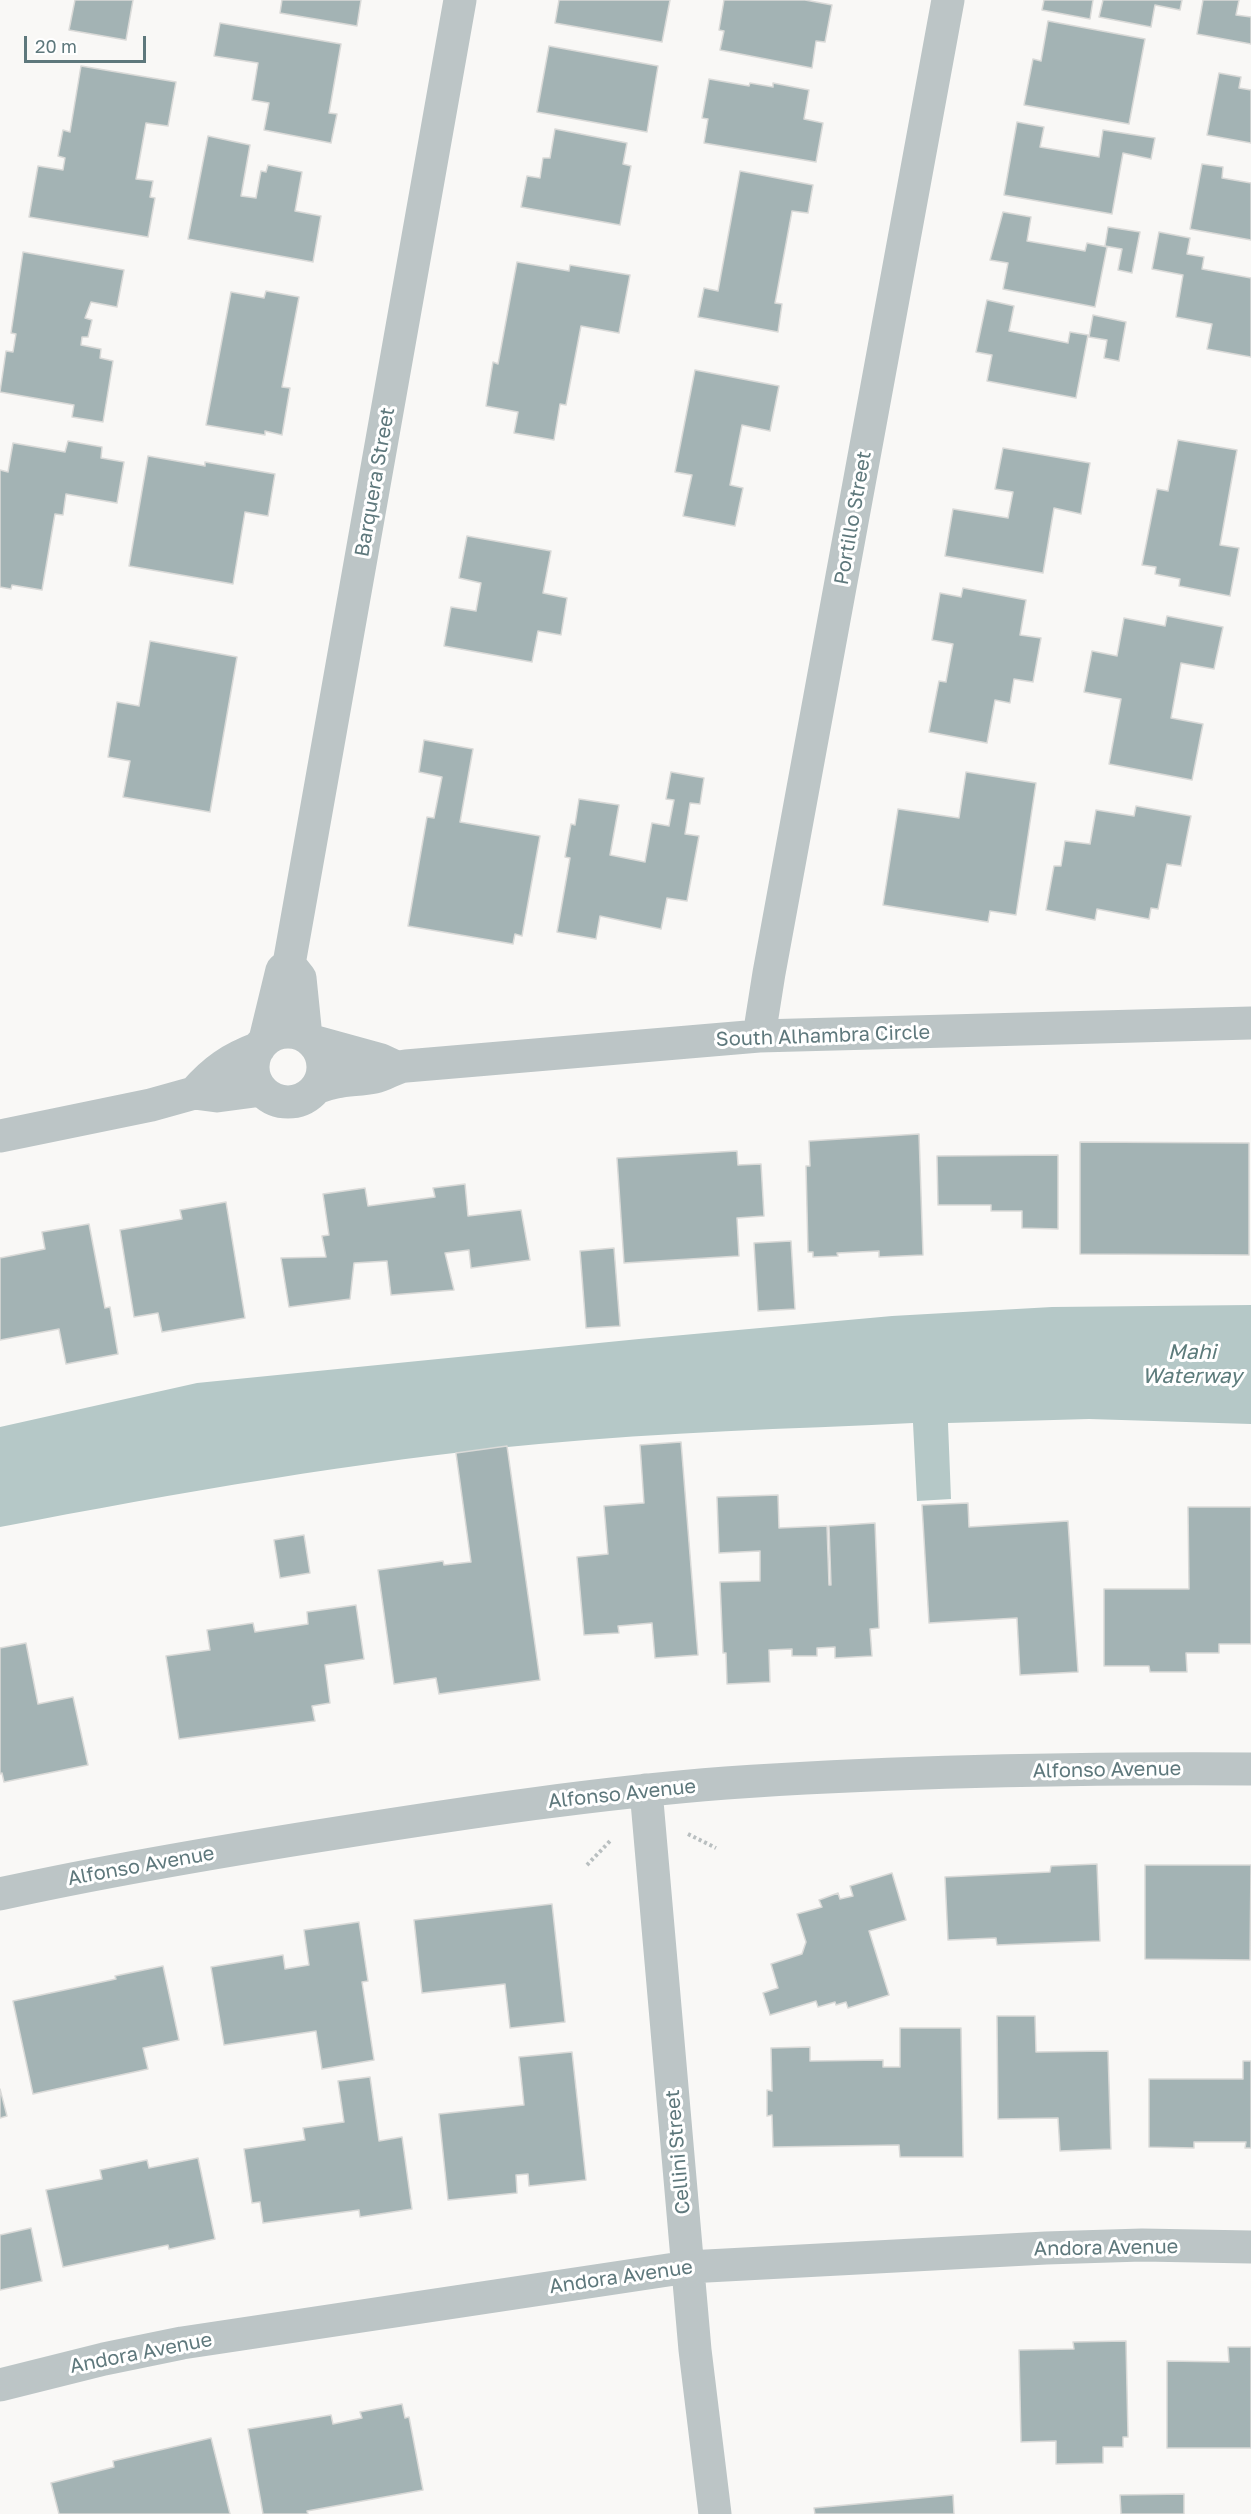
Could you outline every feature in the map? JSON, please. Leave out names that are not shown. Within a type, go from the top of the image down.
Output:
[{"type":"street","name":"Barquera Street","points":[[262,1044],[282,970],[290,964],[460,0]]},
{"type":"street","name":"Portillo Street","points":[[759,1036],[948,0]]},
{"type":"street","points":[[290,964],[300,978],[309,1039]]},
{"type":"street","name":"South Alhambra Circle","points":[[316,1089],[333,1081],[378,1077],[396,1067],[759,1036],[1251,1023]]},
{"type":"street","points":[[194,1094],[210,1074],[274,1035],[285,1032],[309,1039],[317,1047],[323,1063],[316,1089],[294,1102],[277,1100],[262,1090],[254,1074],[254,1056],[262,1044]]},
{"type":"street","name":"South Alhambra Circle","points":[[309,1039],[381,1060],[396,1067]]},
{"type":"street","points":[[0,1136],[194,1094],[217,1096],[262,1090]]},
{"type":"street","name":"Alfonso Avenue","points":[[0,1894],[60,1881],[304,1838],[432,1818],[646,1790],[897,1774],[1251,1769]]},
{"type":"street","name":"Cellini Street","points":[[646,1790],[695,2350],[715,2514]]},
{"type":"street","name":"Andora Avenue","points":[[0,2385],[182,2343],[688,2267],[1046,2248],[1142,2245],[1251,2247]]},
{"type":"path","points":[[682,1831],[716,1848]]},
{"type":"path","points":[[587,1865],[611,1840]]},
{"type":"water","name":"Mahi Waterway","points":[[1251,1305],[1251,1424],[1089,1419],[948,1423],[951,1499],[917,1501],[913,1423],[633,1436],[471,1451],[268,1479],[0,1527],[0,1427],[197,1383],[892,1316],[1052,1307]]},
{"type":"building","points":[[75,0],[133,0],[126,40],[69,30]]},
{"type":"building","points":[[282,0],[361,0],[357,26],[280,13]]},
{"type":"building","points":[[559,0],[670,0],[662,42],[555,23]]},
{"type":"building","points":[[724,0],[805,0],[832,5],[825,42],[816,41],[812,68],[720,50],[724,31],[719,30]]},
{"type":"building","points":[[1044,0],[1093,0],[1090,19],[1042,10]]},
{"type":"building","points":[[1103,0],[1182,0],[1180,10],[1155,5],[1151,27],[1099,17]]},
{"type":"building","points":[[1203,0],[1239,0],[1236,15],[1251,17],[1251,44],[1197,34]]},
{"type":"building","points":[[1048,21],[1145,39],[1129,124],[1024,105],[1033,59],[1041,61]]},
{"type":"building","points":[[220,23],[341,44],[329,113],[337,114],[331,143],[264,130],[269,103],[252,100],[258,63],[214,56]]},
{"type":"building","points":[[549,46],[658,66],[647,132],[537,112]]},
{"type":"building","points":[[81,66],[176,82],[168,126],[146,123],[136,179],[153,181],[150,197],[155,198],[148,237],[29,217],[38,166],[63,170],[65,158],[58,156],[63,130],[70,132]]},
{"type":"building","points":[[1219,73],[1241,77],[1239,88],[1251,90],[1251,143],[1207,135]]},
{"type":"building","points":[[709,79],[749,86],[750,83],[773,87],[773,83],[809,90],[804,119],[823,123],[816,162],[704,143],[708,119],[702,118]]},
{"type":"building","points":[[1017,122],[1044,127],[1040,147],[1099,157],[1103,130],[1155,138],[1151,159],[1123,153],[1112,214],[1004,195]]},
{"type":"building","points":[[555,129],[627,143],[623,164],[631,166],[620,225],[521,207],[527,176],[540,178],[543,158],[550,158]]},
{"type":"building","points":[[208,136],[250,145],[241,196],[256,198],[261,171],[266,172],[268,165],[302,172],[295,211],[321,216],[313,262],[188,239]]},
{"type":"building","points":[[1202,164],[1223,167],[1222,178],[1251,183],[1251,240],[1190,229]]},
{"type":"building","points":[[740,171],[813,185],[808,213],[792,211],[775,303],[782,304],[778,332],[698,317],[704,288],[718,291]]},
{"type":"building","points":[[1003,212],[1031,217],[1027,241],[1085,251],[1087,243],[1107,247],[1095,307],[1003,289],[1008,263],[990,260]]},
{"type":"building","points":[[1108,227],[1140,232],[1132,273],[1118,270],[1122,249],[1105,246]]},
{"type":"building","points":[[1159,232],[1190,238],[1187,254],[1204,257],[1202,269],[1251,278],[1251,357],[1207,349],[1212,324],[1176,317],[1183,275],[1152,269]]},
{"type":"building","points":[[23,252],[124,270],[117,307],[91,302],[85,318],[92,320],[88,337],[82,337],[81,345],[101,349],[100,358],[113,361],[103,422],[72,417],[74,405],[0,392],[6,351],[13,352],[16,334],[11,333]]},
{"type":"building","points":[[517,262],[569,271],[570,265],[630,275],[619,333],[581,326],[566,405],[560,404],[554,440],[514,433],[518,412],[486,406],[493,362],[498,364]]},
{"type":"building","points":[[266,291],[299,297],[282,387],[290,388],[282,435],[265,431],[265,435],[206,425],[231,292],[264,298]]},
{"type":"building","points":[[987,300],[1014,306],[1009,331],[1068,343],[1070,332],[1088,335],[1076,398],[987,381],[992,355],[976,352]]},
{"type":"building","points":[[1093,315],[1126,322],[1119,361],[1104,358],[1107,340],[1089,337]]},
{"type":"building","points":[[695,370],[779,386],[770,431],[742,425],[730,485],[743,488],[735,526],[683,516],[692,475],[675,472]]},
{"type":"building","points":[[1178,440],[1237,450],[1220,545],[1239,548],[1230,596],[1179,586],[1180,579],[1155,574],[1156,567],[1142,565],[1157,489],[1168,491]]},
{"type":"building","points":[[68,441],[102,447],[101,458],[124,462],[117,503],[66,494],[63,515],[55,514],[42,590],[12,585],[11,589],[0,587],[0,470],[8,472],[13,443],[65,452]]},
{"type":"building","points":[[1003,448],[1090,463],[1081,514],[1054,508],[1043,573],[945,556],[953,509],[1008,518],[1013,492],[995,489]]},
{"type":"building","points":[[148,456],[205,466],[205,462],[275,474],[268,516],[245,512],[233,584],[129,566]]},
{"type":"building","points":[[467,536],[551,551],[543,593],[567,598],[561,635],[538,631],[532,662],[444,646],[451,607],[476,611],[481,583],[459,578]]},
{"type":"building","points":[[963,588],[1026,600],[1020,635],[1041,638],[1033,682],[1014,679],[1010,703],[995,700],[987,743],[929,732],[939,681],[946,682],[953,644],[932,640],[940,593],[961,597]]},
{"type":"building","points":[[1167,616],[1223,627],[1214,669],[1181,663],[1171,718],[1203,724],[1192,780],[1109,764],[1121,699],[1084,692],[1092,651],[1117,656],[1124,618],[1165,626]]},
{"type":"building","points":[[150,641],[237,657],[210,812],[123,797],[130,761],[108,757],[117,702],[139,706]]},
{"type":"building","points":[[424,740],[473,749],[460,822],[540,836],[522,936],[515,934],[513,944],[408,926],[427,817],[434,818],[442,777],[419,772]]},
{"type":"building","points":[[671,772],[704,778],[700,804],[690,803],[685,834],[699,836],[687,901],[667,898],[661,929],[600,916],[596,939],[557,932],[570,858],[565,857],[571,824],[575,825],[579,799],[619,805],[610,855],[645,862],[652,823],[669,826],[674,800],[666,799]]},
{"type":"building","points":[[966,772],[1036,783],[1016,915],[990,911],[988,922],[883,905],[898,809],[959,818]]},
{"type":"building","points":[[1136,806],[1191,816],[1181,866],[1167,864],[1158,909],[1151,908],[1149,919],[1097,909],[1095,920],[1046,910],[1054,866],[1061,866],[1065,841],[1090,844],[1096,810],[1134,816]]},
{"type":"building","points":[[919,1134],[923,1255],[879,1257],[879,1251],[837,1253],[838,1256],[813,1257],[813,1252],[808,1252],[806,1166],[810,1166],[809,1141]]},
{"type":"building","points":[[1080,1142],[1249,1143],[1249,1255],[1080,1254]]},
{"type":"building","points":[[737,1151],[738,1165],[761,1164],[764,1216],[737,1218],[739,1256],[624,1263],[617,1158]]},
{"type":"building","points":[[1058,1155],[1058,1229],[1022,1228],[1022,1211],[991,1211],[991,1205],[938,1205],[937,1156]]},
{"type":"building","points":[[465,1184],[468,1216],[521,1210],[530,1260],[471,1268],[469,1250],[445,1253],[454,1290],[391,1295],[387,1261],[354,1263],[350,1299],[289,1307],[281,1258],[326,1257],[322,1236],[329,1235],[323,1194],[365,1188],[368,1206],[435,1197],[433,1188]]},
{"type":"building","points":[[226,1202],[245,1318],[162,1332],[158,1313],[134,1317],[120,1230],[182,1219],[180,1210]]},
{"type":"building","points":[[89,1224],[105,1308],[110,1307],[118,1354],[66,1364],[59,1329],[0,1340],[0,1258],[45,1249],[42,1232]]},
{"type":"building","points":[[791,1241],[795,1309],[758,1311],[754,1243]]},
{"type":"building","points":[[614,1248],[620,1326],[586,1328],[580,1251]]},
{"type":"building","points":[[681,1442],[698,1655],[655,1658],[652,1623],[618,1626],[619,1633],[584,1635],[577,1557],[608,1554],[604,1506],[644,1503],[640,1445]]},
{"type":"building","points":[[507,1446],[540,1680],[439,1694],[436,1678],[394,1684],[378,1570],[443,1561],[444,1565],[471,1562],[456,1453]]},
{"type":"building","points":[[778,1495],[779,1528],[827,1526],[829,1585],[831,1585],[829,1526],[875,1523],[879,1628],[870,1629],[872,1656],[835,1658],[835,1647],[817,1648],[817,1656],[792,1656],[792,1649],[769,1650],[770,1682],[727,1684],[726,1653],[723,1653],[720,1582],[760,1581],[760,1551],[719,1553],[717,1497]]},
{"type":"building","points":[[968,1503],[969,1527],[1068,1521],[1078,1672],[1020,1675],[1017,1618],[929,1623],[922,1505]]},
{"type":"building","points":[[1188,1507],[1251,1507],[1251,1644],[1219,1644],[1219,1653],[1186,1653],[1187,1672],[1150,1672],[1149,1666],[1104,1666],[1104,1589],[1189,1589]]},
{"type":"building","points":[[304,1535],[310,1573],[280,1578],[274,1540]]},
{"type":"building","points":[[356,1605],[364,1659],[325,1665],[330,1703],[312,1706],[315,1721],[179,1739],[166,1656],[210,1650],[207,1630],[253,1623],[255,1632],[308,1624],[307,1612]]},
{"type":"building","points":[[26,1643],[38,1704],[73,1697],[88,1765],[4,1782],[2,1773],[0,1774],[0,1648]]},
{"type":"building","points":[[1097,1864],[1100,1941],[997,1945],[996,1938],[948,1940],[945,1877],[1050,1872],[1051,1866]]},
{"type":"building","points":[[1145,1865],[1251,1865],[1250,1960],[1145,1959]]},
{"type":"building","points":[[892,1873],[906,1920],[869,1931],[889,1995],[848,2008],[846,2002],[836,2005],[835,2002],[818,2007],[816,2001],[770,2015],[763,1993],[778,1988],[771,1964],[802,1954],[806,1942],[797,1914],[822,1907],[819,1900],[838,1893],[840,1899],[853,1896],[850,1886]]},
{"type":"building","points":[[552,1904],[565,2022],[510,2028],[505,1984],[422,1993],[414,1920]]},
{"type":"building","points":[[359,1922],[368,1981],[362,1982],[374,2060],[322,2069],[316,2031],[224,2045],[211,1967],[283,1955],[285,1969],[309,1965],[304,1930]]},
{"type":"building","points":[[163,1966],[179,2040],[143,2048],[148,2069],[33,2094],[13,2001],[116,1979],[115,1976]]},
{"type":"building","points":[[997,2016],[1035,2016],[1036,2052],[1108,2051],[1111,2149],[1060,2151],[1058,2118],[998,2119]]},
{"type":"building","points":[[900,2028],[961,2028],[963,2157],[900,2157],[899,2145],[773,2147],[772,2115],[767,2116],[767,2090],[772,2091],[771,2048],[810,2047],[810,2061],[883,2060],[883,2067],[900,2067]]},
{"type":"building","points":[[572,2052],[586,2180],[529,2186],[528,2174],[516,2175],[517,2193],[448,2200],[439,2114],[524,2105],[519,2057]]},
{"type":"building","points":[[1243,2061],[1251,2061],[1251,2148],[1245,2148],[1246,2142],[1194,2142],[1194,2148],[1149,2147],[1149,2079],[1243,2079]]},
{"type":"building","points":[[370,2077],[379,2141],[402,2137],[412,2209],[360,2217],[359,2210],[263,2223],[260,2202],[252,2203],[244,2149],[305,2140],[303,2128],[344,2122],[338,2081]]},
{"type":"building","points":[[0,2089],[7,2116],[0,2118]]},
{"type":"building","points":[[198,2158],[215,2239],[169,2249],[168,2245],[63,2267],[46,2190],[102,2179],[100,2170],[147,2160],[149,2168]]},
{"type":"building","points":[[31,2228],[42,2281],[0,2290],[0,2235]]},
{"type":"building","points":[[1126,2341],[1128,2437],[1123,2437],[1123,2447],[1103,2447],[1103,2463],[1056,2464],[1056,2441],[1021,2442],[1019,2350],[1074,2349],[1073,2342]]},
{"type":"building","points":[[1228,2347],[1251,2347],[1251,2448],[1167,2448],[1167,2361],[1229,2362]]},
{"type":"building","points":[[402,2404],[405,2418],[409,2417],[423,2490],[307,2511],[308,2514],[263,2514],[248,2429],[331,2415],[333,2424],[362,2418],[360,2412]]},
{"type":"building","points":[[211,2438],[230,2514],[59,2514],[51,2483],[114,2467],[113,2461]]},
{"type":"building","points":[[1184,2494],[1184,2514],[1121,2514],[1120,2495]]},
{"type":"building","points":[[953,2495],[954,2514],[815,2514],[814,2508]]}]
